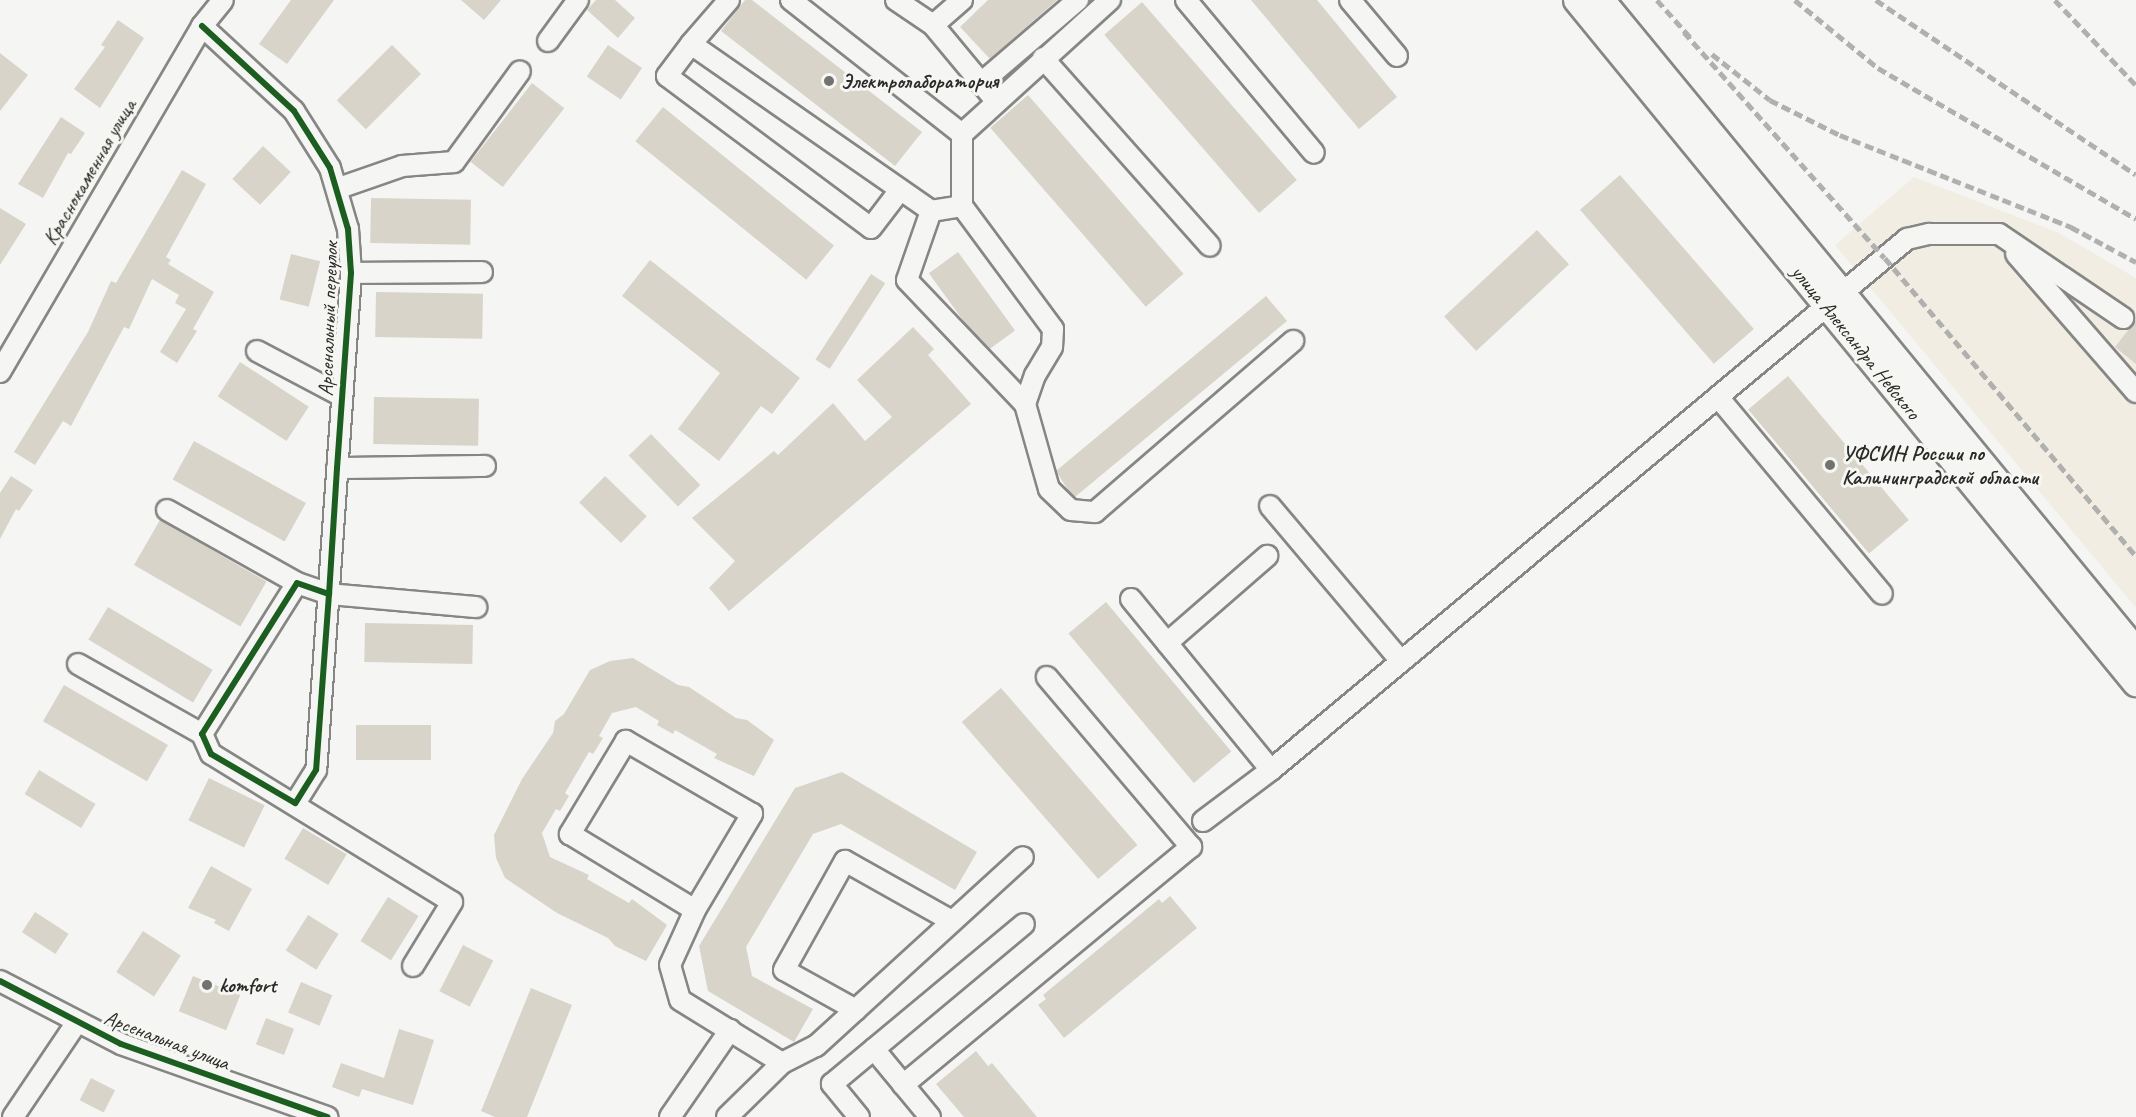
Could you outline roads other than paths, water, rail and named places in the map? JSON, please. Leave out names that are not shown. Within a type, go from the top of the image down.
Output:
[{"type":"main road","name":"улица Александра Невского","points":[[1576,0],[1834,300],[2136,683]]},
{"type":"main road","points":[[1601,0],[1834,300],[2136,651]]},
{"type":"street","name":"Краснокаменная улица","points":[[0,372],[202,26],[223,0]]},
{"type":"street","points":[[548,41],[578,0]]},
{"type":"street","points":[[729,0],[667,76],[872,228],[900,190]]},
{"type":"street","points":[[791,0],[962,134]]},
{"type":"street","points":[[896,0],[933,26],[997,102]]},
{"type":"street","points":[[933,26],[962,0]]},
{"type":"street","points":[[981,83],[1078,0]]},
{"type":"street","points":[[1025,404],[1035,375],[1052,347],[1053,329],[962,206],[962,134],[1043,58],[1110,0]]},
{"type":"street","points":[[1185,0],[1314,153]]},
{"type":"street","points":[[1350,0],[1397,56]]},
{"type":"street","name":"Арсенальный переулок","points":[[202,26],[294,111],[339,188],[348,229],[351,273],[316,770],[295,802]]},
{"type":"street","points":[[691,44],[931,211],[962,206]]},
{"type":"street","points":[[1043,58],[1210,246]]},
{"type":"street","points":[[339,188],[402,166],[454,162],[520,70]]},
{"type":"street","points":[[931,211],[907,280],[1025,404],[1049,489],[1071,510],[1095,512],[1293,341]]},
{"type":"street","points":[[1203,821],[1271,770],[1907,239],[1929,234],[1999,234],[2123,318]]},
{"type":"street","points":[[1999,234],[2136,392]]},
{"type":"street","points":[[351,273],[482,272]]},
{"type":"street","points":[[257,351],[342,396]]},
{"type":"street","points":[[1718,397],[1882,594]]},
{"type":"street","points":[[337,468],[485,466]]},
{"type":"street","points":[[1270,506],[1401,662]]},
{"type":"street","points":[[167,510],[297,583],[329,594],[476,608]]},
{"type":"street","points":[[1167,643],[1267,556]]},
{"type":"street","points":[[202,734],[297,583]]},
{"type":"street","points":[[1131,599],[1271,770]]},
{"type":"street","points":[[78,664],[202,734],[211,753],[295,802],[452,902],[413,966]]},
{"type":"street","points":[[903,1085],[1191,847],[1047,677]]},
{"type":"street","points":[[695,910],[570,834],[626,741],[752,814],[695,910],[670,965],[680,1000],[782,1062]]},
{"type":"street","points":[[727,1117],[782,1062],[816,1046],[1023,857]]},
{"type":"street","points":[[856,1010],[784,970],[845,861],[952,921]]},
{"type":"street","points":[[859,1117],[832,1084],[1024,924]]},
{"type":"street","name":"Арсенальная улица","points":[[0,981],[121,1044],[327,1117]]},
{"type":"street","points":[[13,1117],[77,1022]]},
{"type":"street","points":[[670,1117],[730,1030]]},
{"type":"street","points":[[874,1049],[930,1117]]},
{"type":"railway","points":[[1657,0],[1691,38]]},
{"type":"railway","points":[[1795,0],[1878,68],[2136,219]]},
{"type":"railway","points":[[1876,0],[2136,175]]},
{"type":"railway","points":[[2055,0],[2136,85]]},
{"type":"railway","points":[[1684,32],[1885,258],[2136,556]]},
{"type":"railway","points":[[1712,54],[1770,100],[1840,135],[2071,227],[2136,262]]},
{"type":"place","name":"Электролаборатория","points":[[829,81]]},
{"type":"place","name":"УФСИН России по Калининградской области","points":[[1830,465]]},
{"type":"place","name":"komfort","points":[[207,985]]}]
